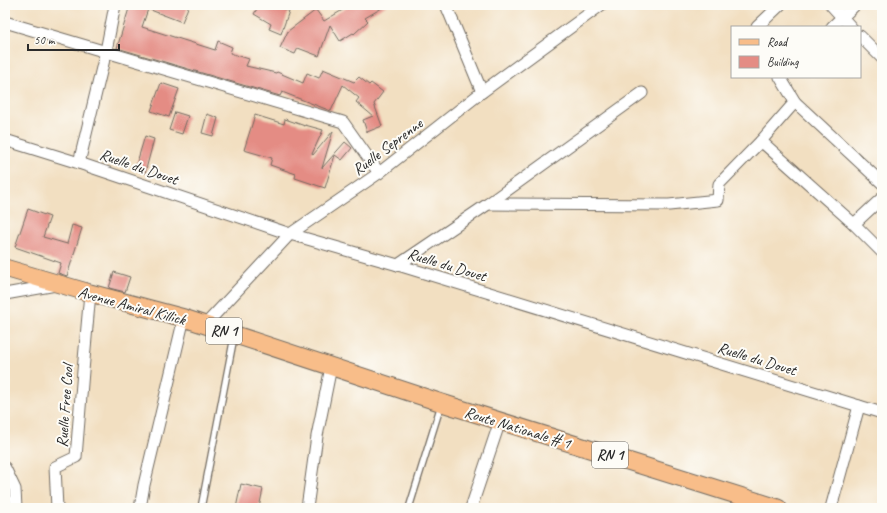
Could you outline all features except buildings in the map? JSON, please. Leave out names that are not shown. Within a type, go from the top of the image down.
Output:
[{"type":"main road","name":"Avenue Amiral Killick","points":[[5,268],[90,293],[184,318],[442,403]]},
{"type":"main road","name":"Route Nationale # 1","points":[[442,403],[778,508]]},
{"type":"street","points":[[79,163],[106,51],[115,5]]},
{"type":"street","points":[[446,5],[482,92]]},
{"type":"street","name":"Ruelle Seprenne","points":[[205,325],[290,234],[379,174],[482,92],[601,5]]},
{"type":"street","points":[[758,26],[780,5]]},
{"type":"street","points":[[831,5],[850,26]]},
{"type":"street","points":[[833,26],[855,5]]},
{"type":"street","points":[[5,22],[343,122],[379,174]]},
{"type":"street","points":[[861,37],[882,58]]},
{"type":"street","points":[[781,78],[795,102],[882,183]]},
{"type":"street","points":[[398,265],[488,204],[642,93]]},
{"type":"street","points":[[488,204],[669,205],[718,200],[719,184],[761,141],[795,102]]},
{"type":"street","name":"Ruelle du Douet","points":[[5,140],[79,163],[290,234],[398,265],[882,413]]},
{"type":"street","points":[[761,141],[854,224],[882,252]]},
{"type":"street","points":[[854,224],[882,198]]},
{"type":"street","points":[[5,294],[59,284]]},
{"type":"street","name":"Ruelle Free Cool","points":[[57,508],[55,467],[76,457],[90,293]]},
{"type":"street","points":[[140,508],[144,485],[184,318]]},
{"type":"street","points":[[307,508],[317,436],[331,367]]},
{"type":"street","points":[[831,508],[859,406]]},
{"type":"street","points":[[471,508],[500,421]]},
{"type":"street","points":[[5,468],[15,489],[16,508]]},
{"type":"lane","points":[[201,508],[235,335]]},
{"type":"lane","points":[[409,508],[442,403]]}]
